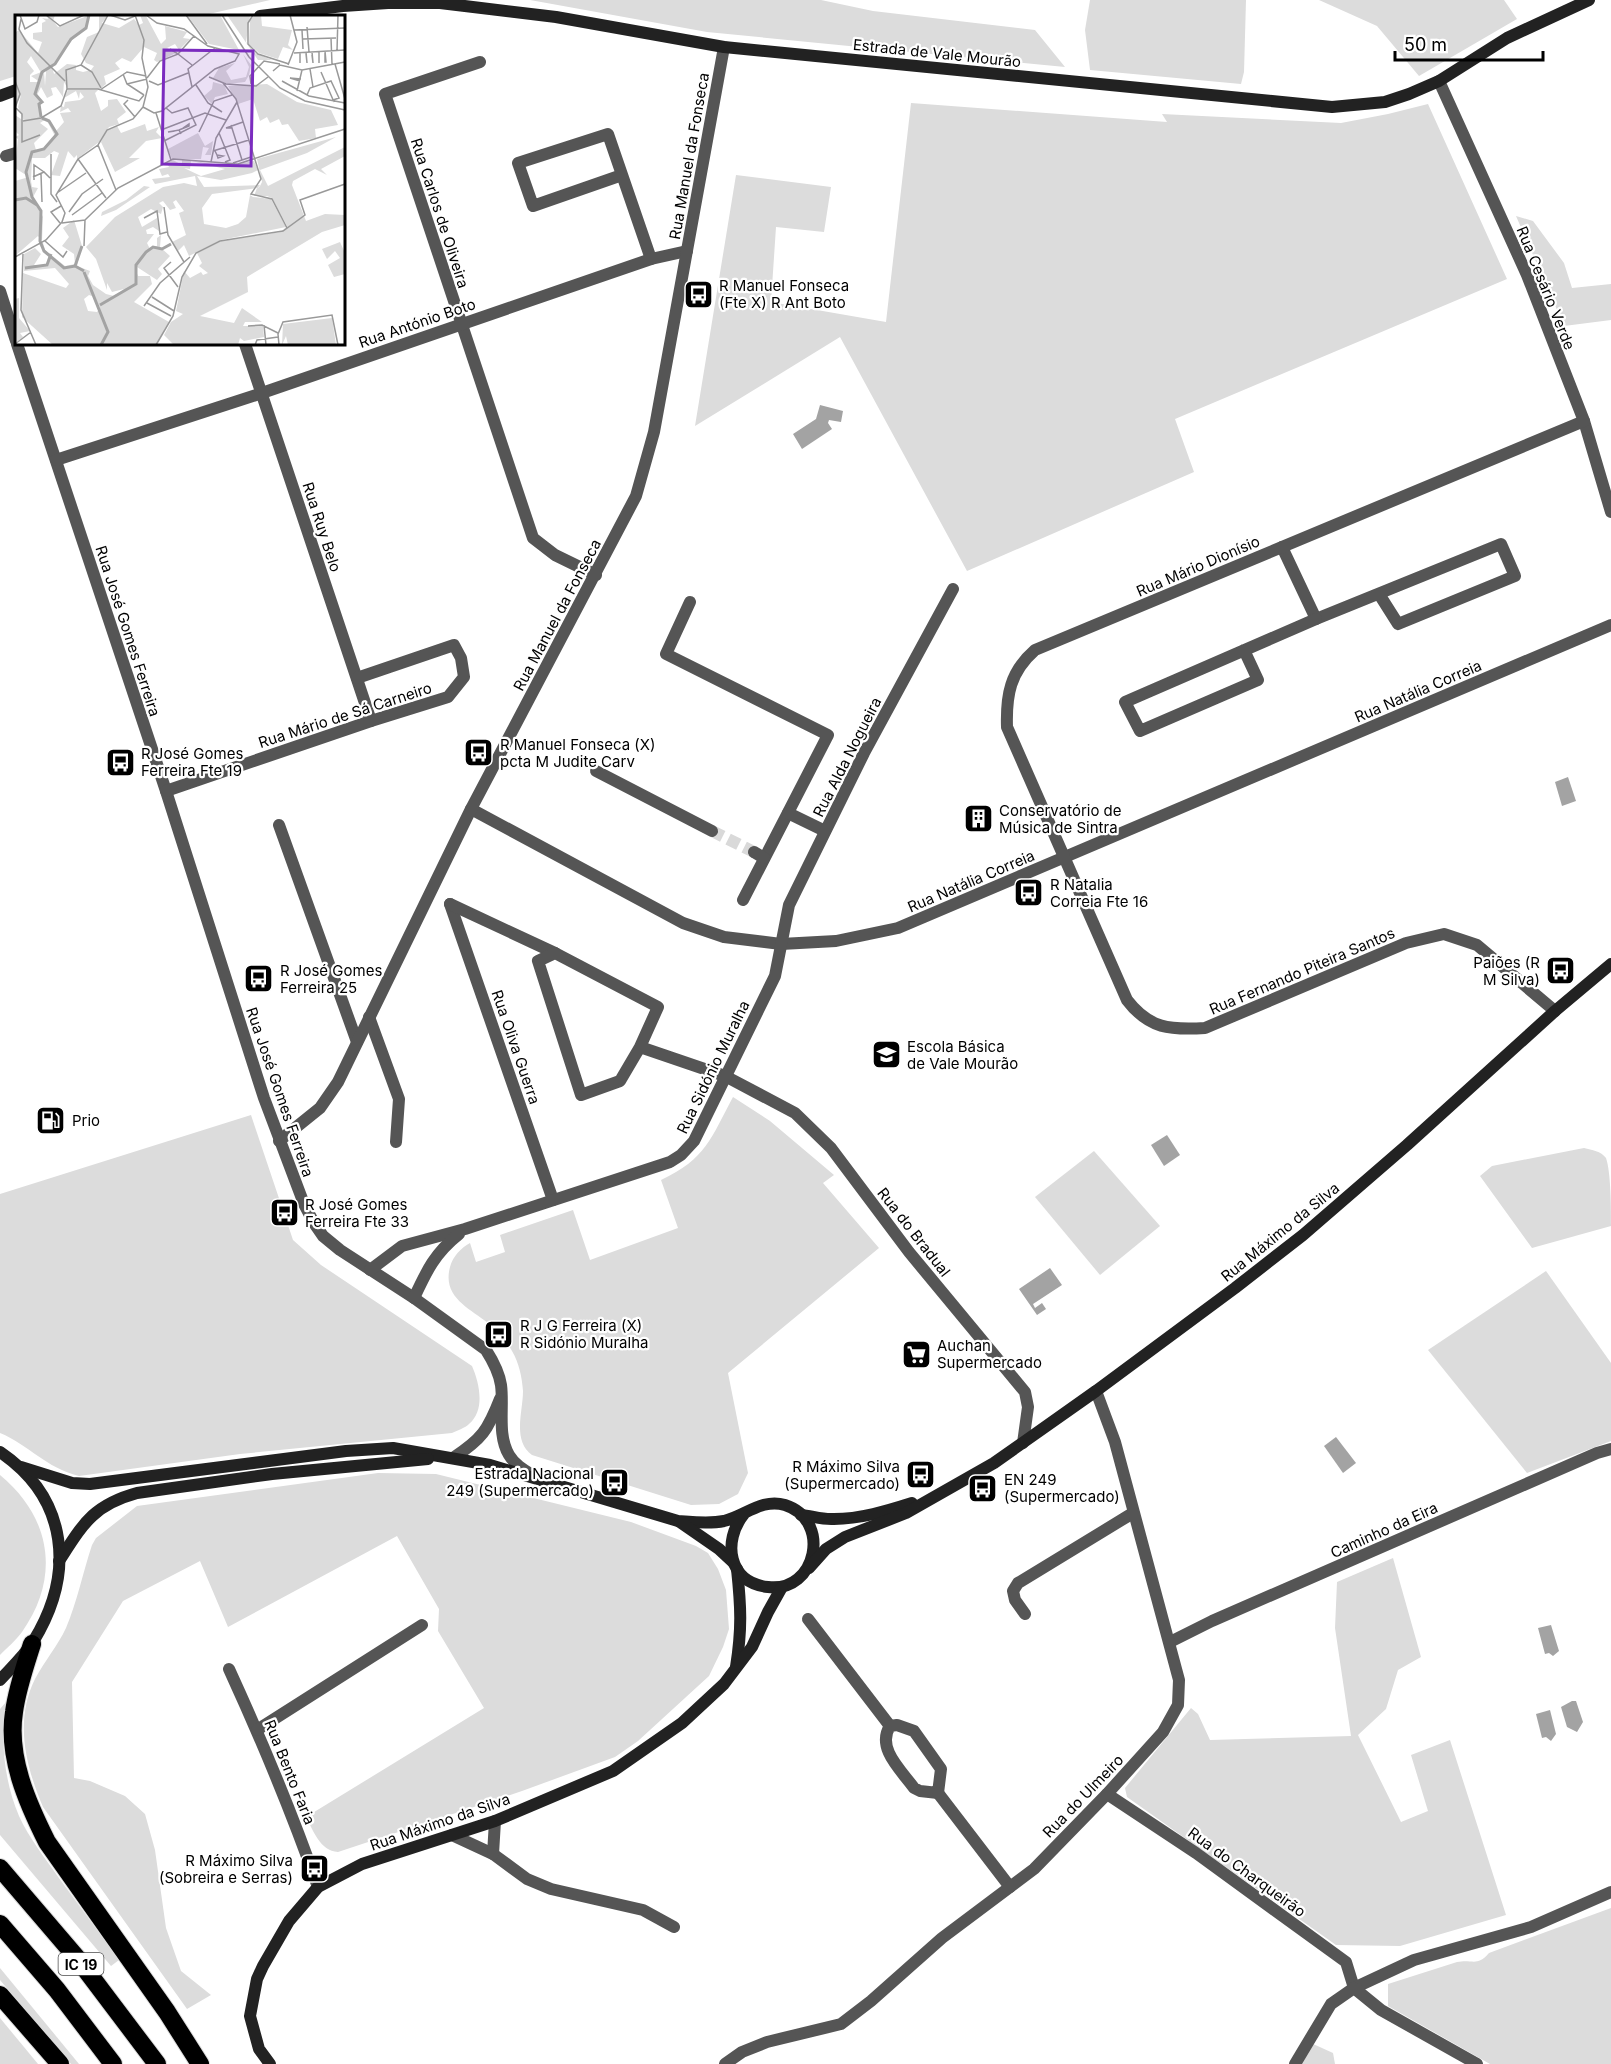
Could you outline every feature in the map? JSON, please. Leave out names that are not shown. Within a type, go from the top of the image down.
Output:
[{"type":"highway","points":[[32,1644],[18,1689],[13,1723],[16,1763],[32,1812],[47,1842],[167,2012],[200,2064]]},
{"type":"highway","name":"IC 19","points":[[0,1869],[77,1958],[157,2064]]},
{"type":"highway","name":"IC 19","points":[[0,1924],[57,1990],[113,2064]]},
{"type":"highway","points":[[0,1995],[60,2064]]},
{"type":"street","name":"Estrada de Vale Mourão","points":[[268,15],[343,6],[440,3],[556,17],[724,46],[1332,107],[1384,102],[1439,81],[1507,38],[1588,0]]},
{"type":"street","name":"Rua Manuel da Fonseca","points":[[279,1141],[320,1108],[338,1082],[471,809],[636,496],[654,432],[724,46]]},
{"type":"street","name":"Rua Carlos de Oliveira","points":[[480,62],[385,94],[533,538],[555,555],[596,575]]},
{"type":"street","name":"Rua Cesário Verde","points":[[1439,81],[1527,275],[1584,421],[1611,512]]},
{"type":"street","points":[[0,96],[15,90]]},
{"type":"street","points":[[622,175],[533,206],[518,163],[608,134],[651,259]]},
{"type":"street","name":"Rua António Boto","points":[[56,459],[262,393],[651,259],[687,251]]},
{"type":"street","name":"Rua José Gomes Ferreira","points":[[0,291],[15,336]]},
{"type":"street","name":"Rua José Gomes Ferreira","points":[[18,345],[166,791],[237,1019],[279,1141],[304,1204],[323,1236],[340,1250],[414,1298],[486,1350],[499,1375],[505,1446],[510,1457],[520,1468],[538,1479]]},
{"type":"street","name":"Rua Ruy Belo","points":[[245,345],[371,721]]},
{"type":"street","name":"Rua Mário Dionísio","points":[[1065,857],[1007,727],[1008,695],[1018,668],[1035,650],[1584,421]]},
{"type":"street","points":[[1245,650],[1258,680],[1140,731],[1125,702],[1316,619],[1501,544],[1515,576],[1398,624],[1379,594]]},
{"type":"street","points":[[1282,547],[1316,619]]},
{"type":"street","name":"Rua Alda Nogueira","points":[[781,944],[789,905],[864,753],[953,589]]},
{"type":"street","points":[[690,602],[666,654],[828,735],[788,813],[759,855],[743,900]]},
{"type":"street","name":"Rua Natália Correia","points":[[471,809],[683,923],[724,937],[781,944],[843,940],[898,928],[1611,625]]},
{"type":"street","name":"Rua Mário de Sá Carneiro","points":[[166,791],[448,697],[464,678],[461,658],[454,645],[357,678]]},
{"type":"street","points":[[596,771],[712,831]]},
{"type":"street","points":[[788,813],[825,831]]},
{"type":"street","points":[[279,825],[357,1042]]},
{"type":"street","name":"Rua Fernando Piteira Santos","points":[[1065,857],[1127,1000],[1138,1015],[1149,1022],[1169,1028],[1204,1028],[1406,943],[1444,934],[1477,945],[1555,1011]]},
{"type":"street","name":"Rua Oliva Guerra","points":[[553,1200],[450,904],[555,953]]},
{"type":"street","name":"Rua Sidónio Muralha","points":[[370,1270],[402,1246],[465,1229],[670,1162],[681,1155],[694,1141],[775,976],[781,944]]},
{"type":"street","points":[[555,953],[658,1007],[640,1047],[620,1081],[581,1095],[537,961],[555,953]]},
{"type":"street","name":"Rua Máximo da Silva","points":[[808,1568],[826,1549],[845,1537],[890,1521],[994,1463],[1235,1288],[1303,1235],[1611,964]]},
{"type":"street","points":[[369,1017],[399,1099],[396,1142]]},
{"type":"street","name":"Rua do Bradual","points":[[640,1047],[725,1076],[795,1113],[831,1148],[909,1252],[1025,1392],[1028,1407],[1023,1443]]},
{"type":"street","name":"Rua Sidónio Muralha","points":[[414,1298],[430,1264],[444,1246],[465,1229]]},
{"type":"street","name":"Rua do Ulmeiro","points":[[725,2064],[742,2052],[767,2042],[841,2024],[871,2001],[942,1938],[1034,1869],[1163,1732],[1178,1705],[1179,1680],[1170,1642],[1110,1424],[1096,1391]]},
{"type":"street","points":[[59,1560],[81,1526],[94,1513],[108,1503],[137,1493],[272,1474],[447,1457],[479,1439],[490,1425],[501,1395]]},
{"type":"street","points":[[0,1452],[21,1467],[72,1483],[90,1484],[346,1451],[393,1448],[490,1465],[678,1521],[704,1523],[723,1521],[744,1514],[756,1506],[770,1503],[784,1505],[801,1515],[810,1526],[814,1540],[814,1554],[808,1568],[792,1583],[769,1588],[746,1579],[719,1549],[678,1521]]},
{"type":"street","name":"Caminho da Eira","points":[[1170,1642],[1212,1621],[1597,1453],[1611,1449]]},
{"type":"street","points":[[0,1680],[32,1644],[50,1611],[56,1593],[59,1560],[58,1535],[48,1504],[21,1467]]},
{"type":"street","name":"Rua Máximo da Silva","points":[[801,1515],[831,1520],[851,1518],[892,1510],[944,1492]]},
{"type":"street","points":[[1025,1614],[1014,1598],[1014,1587],[1133,1513]]},
{"type":"street","points":[[735,1672],[741,1634],[741,1608],[735,1566],[730,1550],[735,1525],[744,1514]]},
{"type":"street","name":"Rua Máximo da Silva","points":[[270,2064],[259,2049],[250,2016],[257,1979],[262,1966],[289,1921],[318,1887],[362,1864],[495,1821],[613,1771],[682,1723],[735,1672],[752,1647],[782,1587]]},
{"type":"street","points":[[808,1619],[890,1726]]},
{"type":"street","points":[[257,1730],[423,1625]]},
{"type":"street","name":"Rua Bento Faria","points":[[230,1669],[257,1730],[318,1887]]},
{"type":"street","points":[[938,1793],[940,1769],[914,1731],[897,1725],[890,1726],[885,1734],[886,1749],[915,1788],[938,1793],[1010,1887]]},
{"type":"street","name":"Rua do Charqueirão","points":[[1107,1794],[1197,1852],[1346,1962],[1354,1988]]},
{"type":"street","points":[[493,1854],[495,1821]]},
{"type":"street","points":[[452,1835],[493,1854],[527,1880],[551,1889],[643,1910],[674,1927]]},
{"type":"street","points":[[1295,2064],[1331,2004],[1354,1988],[1414,1960],[1531,1927],[1611,1892]]},
{"type":"street","points":[[1354,1988],[1381,2010],[1477,2064]]},
{"type":"shaded area","points":[[0,0],[270,0],[204,15],[15,15],[15,76],[0,81]]},
{"type":"shaded area","points":[[530,0],[821,0],[873,11],[1035,30],[1065,67],[707,32]]},
{"type":"shaded area","points":[[1090,0],[1246,0],[1244,72],[1241,84],[1090,70],[1085,30]]},
{"type":"shaded area","points":[[1319,0],[1504,0],[1517,19],[1419,76],[1377,26]]},
{"type":"shaded area","points":[[911,103],[1167,122],[1162,114],[1341,123],[1428,104],[1507,279],[1175,419],[1194,472],[967,571],[840,337],[695,426],[736,175],[831,187],[824,232],[776,227],[771,302],[886,322]]},
{"type":"shaded area","points":[[1516,216],[1533,221],[1564,263],[1572,288],[1611,284],[1611,320],[1564,326]]},
{"type":"shaded area","points":[[820,405],[843,411],[841,422],[829,420],[828,423],[832,429],[802,449],[793,434],[816,419]]},
{"type":"shaded area","points":[[1568,777],[1576,801],[1562,806],[1555,782]]},
{"type":"shaded area","points":[[733,1097],[770,1121],[834,1175],[823,1183],[879,1248],[728,1373],[748,1473],[738,1494],[719,1504],[691,1505],[532,1455],[522,1442],[520,1434],[523,1391],[517,1360],[498,1332],[453,1294],[449,1277],[453,1259],[470,1243],[476,1262],[505,1252],[500,1235],[573,1210],[590,1260],[678,1228],[661,1180],[688,1164],[706,1146]]},
{"type":"shaded area","points":[[251,1115],[293,1240],[321,1265],[472,1366],[480,1396],[478,1411],[474,1418],[466,1427],[452,1433],[240,1454],[79,1476],[57,1468],[0,1433],[0,1194]]},
{"type":"shaded area","points":[[1167,1135],[1180,1155],[1164,1166],[1151,1145]]},
{"type":"shaded area","points":[[1584,1148],[1599,1152],[1606,1158],[1610,1181],[1611,1226],[1532,1248],[1480,1176],[1492,1166]]},
{"type":"shaded area","points":[[1094,1151],[1160,1226],[1100,1275],[1035,1197]]},
{"type":"shaded area","points":[[1050,1268],[1062,1285],[1033,1304],[1035,1308],[1042,1303],[1046,1309],[1037,1315],[1019,1289]]},
{"type":"shaded area","points":[[1546,1271],[1611,1363],[1611,1441],[1527,1473],[1428,1350]]},
{"type":"shaded area","points":[[1336,1437],[1356,1463],[1343,1473],[1324,1446]]},
{"type":"shaded area","points":[[378,1473],[436,1474],[631,1522],[696,1546],[708,1553],[718,1569],[726,1590],[729,1629],[723,1647],[709,1676],[638,1741],[615,1757],[522,1791],[338,1852],[322,1844],[306,1817],[484,1708],[438,1631],[439,1609],[397,1536],[228,1627],[200,1561],[123,1601],[72,1682],[74,1778],[90,1781],[125,1796],[145,1814],[155,1850],[166,1928],[181,1971],[211,1995],[187,2009],[43,1807],[27,1760],[25,1744],[25,1711],[29,1695],[35,1679],[66,1628],[96,1538],[137,1506]]},
{"type":"shaded area","points":[[0,1475],[17,1492],[40,1529],[45,1549],[46,1569],[42,1590],[34,1611],[22,1632],[0,1655]]},
{"type":"shaded area","points":[[1393,1558],[1421,1657],[1398,1670],[1386,1709],[1358,1735],[1401,1822],[1428,1811],[1411,1755],[1450,1740],[1506,1915],[1400,1946],[1336,1945],[1127,1797],[1125,1788],[1191,1708],[1198,1714],[1210,1740],[1351,1736],[1335,1628],[1337,1582]]},
{"type":"shaded area","points":[[1551,1625],[1559,1651],[1553,1656],[1549,1653],[1545,1654],[1538,1628]]},
{"type":"shaded area","points":[[1576,1701],[1583,1722],[1577,1732],[1567,1727],[1561,1707]]},
{"type":"shaded area","points":[[6,1702],[3,1730],[5,1760],[10,1789],[19,1816],[38,1848],[119,1960],[111,1966],[0,1835],[0,1709]]},
{"type":"shaded area","points":[[1550,1710],[1556,1734],[1551,1741],[1546,1737],[1542,1738],[1536,1714]]},
{"type":"shaded area","points":[[1611,1908],[1611,2064],[1490,2064],[1388,2006],[1388,1984],[1457,1962],[1481,1960],[1489,1953]]},
{"type":"shaded area","points":[[0,1968],[79,2064],[71,2064],[0,1980]]},
{"type":"shaded area","points":[[0,2018],[38,2064],[0,2064]]},
{"type":"shaded area","points":[[1311,2043],[1333,2053],[1335,2064],[1301,2064]]},
{"type":"tunnel","points":[[712,831],[754,852]]},
{"type":"place","name":"R Manuel Fonseca (Fte X) R Ant Boto","points":[[698,294]]},
{"type":"place","name":"R Manuel Fonseca (X) pcta M Judite Carv","points":[[479,753]]},
{"type":"place","name":"R José Gomes Ferreira Fte 19","points":[[120,762]]},
{"type":"place","name":"Conservatório de Música de Sintra","points":[[978,819]]},
{"type":"place","name":"R Natalia Correia Fte 16","points":[[1029,893]]},
{"type":"place","name":"Paiões (R M Silva)","points":[[1561,971]]},
{"type":"place","name":"R José Gomes Ferreira 25","points":[[259,979]]},
{"type":"place","name":"Escola Básica de Vale Mourão","points":[[886,1055]]},
{"type":"place","name":"Prio","points":[[51,1120]]},
{"type":"place","name":"R José Gomes Ferreira Fte 33","points":[[284,1213]]},
{"type":"place","name":"R J G Ferreira (X) R Sidónio Muralha","points":[[499,1334]]},
{"type":"place","name":"Auchan Supermercado","points":[[916,1354]]},
{"type":"place","name":"R Máximo Silva (Supermercado)","points":[[921,1475]]},
{"type":"place","name":"Estrada Nacional 249 (Supermercado)","points":[[615,1482]]},
{"type":"place","name":"EN 249 (Supermercado)","points":[[983,1488]]},
{"type":"place","name":"R Máximo Silva (Sobreira e Serras)","points":[[314,1869]]}]
